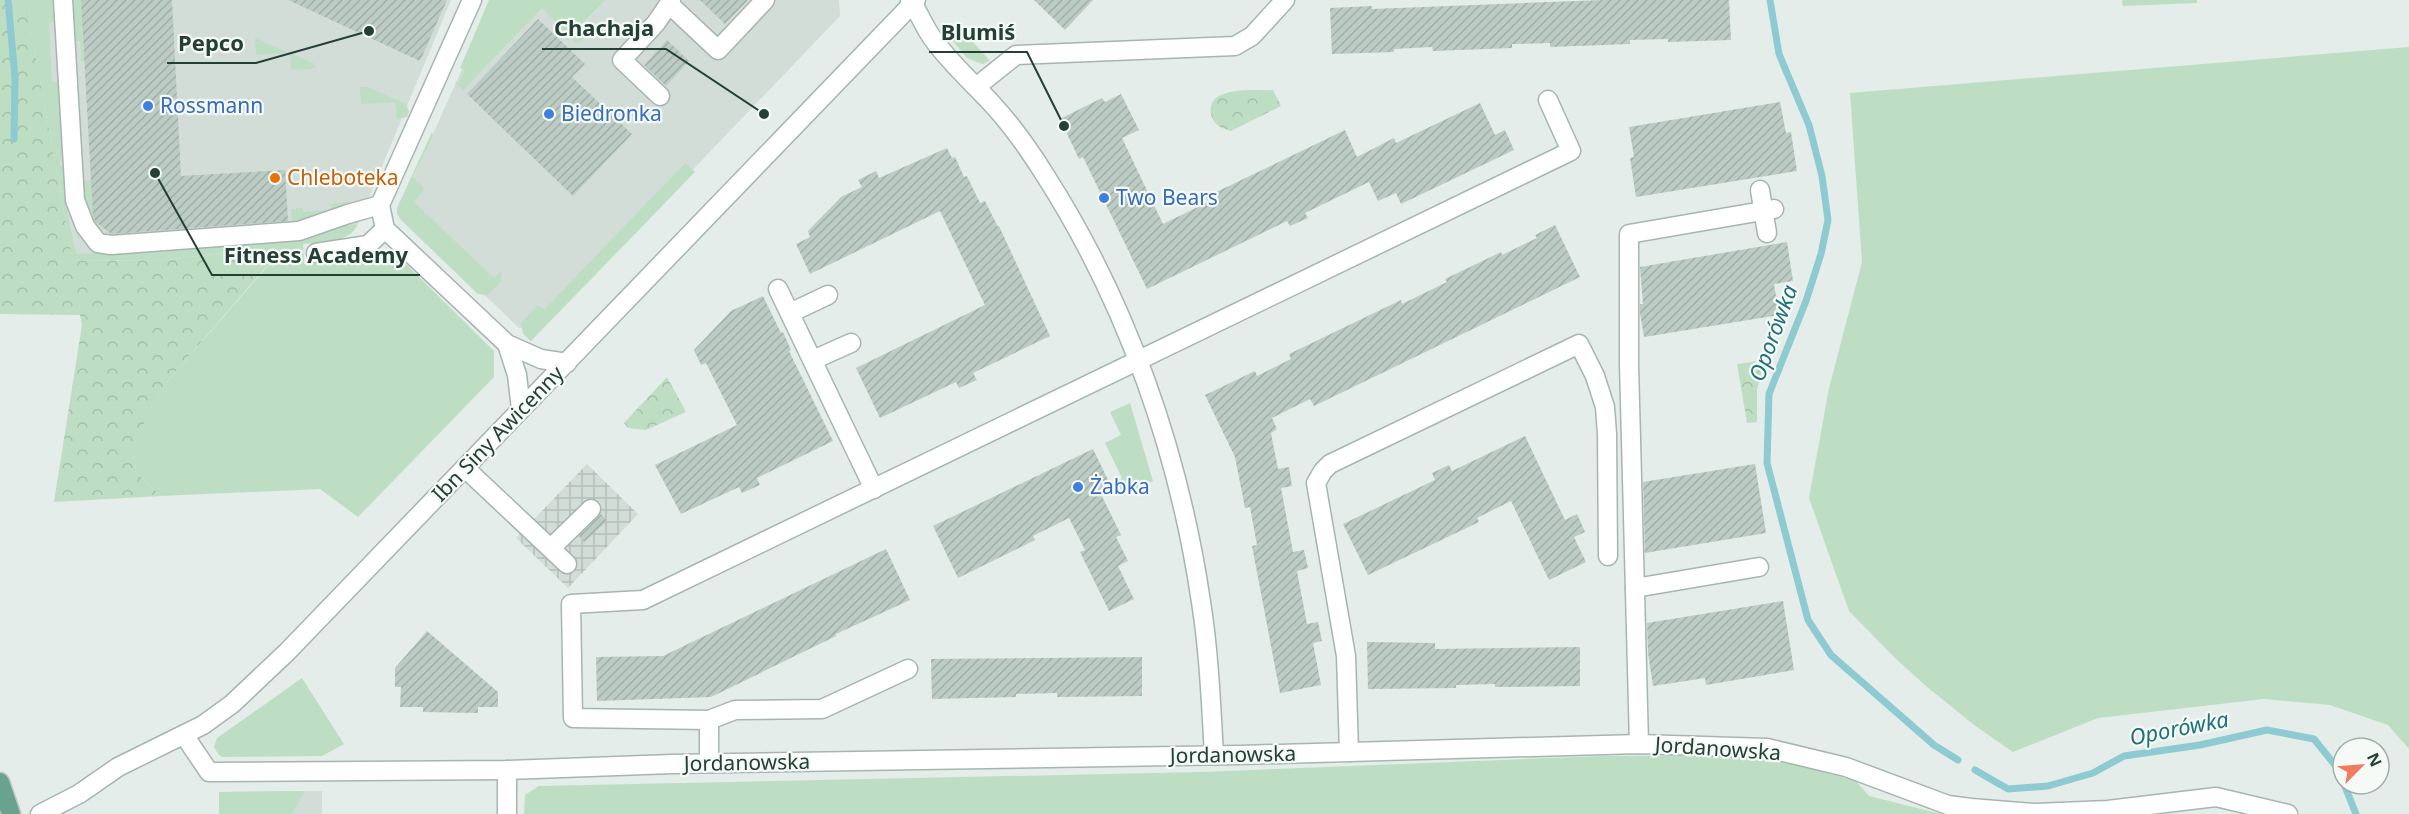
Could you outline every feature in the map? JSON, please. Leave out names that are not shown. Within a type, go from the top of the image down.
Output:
[{"type":"main road","points":[[0,782],[11,814]]},
{"type":"street","points":[[63,0],[75,200],[85,226],[98,243],[111,245],[299,231],[348,213],[380,205]]},
{"type":"street","points":[[472,0],[380,205],[384,229],[507,344],[541,359],[567,363]]},
{"type":"street","points":[[660,96],[622,60],[656,23],[670,2],[718,50],[765,0]]},
{"type":"street","points":[[976,87],[1016,55],[1235,46],[1252,36],[1285,0]]},
{"type":"street","points":[[913,1],[933,40],[1022,140],[1052,185],[1089,253],[1138,361],[1173,466],[1193,554],[1206,639],[1214,755]]},
{"type":"street","name":"Ibn Siny Awicenny","points":[[40,814],[79,794],[118,766],[203,725],[232,704],[287,652],[567,363],[913,1]]},
{"type":"street","points":[[908,669],[822,709],[735,710],[709,720],[573,718],[571,604],[643,600],[1571,151],[1548,100]]},
{"type":"street","points":[[1760,190],[1768,210],[1767,233]]},
{"type":"street","points":[[1639,744],[1629,364],[1629,234],[1768,210]]},
{"type":"street","points":[[316,253],[368,245],[384,229]]},
{"type":"street","points":[[778,289],[874,489]]},
{"type":"street","points":[[790,313],[828,295]]},
{"type":"street","points":[[813,360],[851,343]]},
{"type":"street","points":[[507,344],[517,375],[521,409]]},
{"type":"street","points":[[1349,752],[1346,656],[1316,483],[1330,464],[1579,344],[1595,376],[1605,407],[1608,556]]},
{"type":"street","points":[[465,468],[567,564]]},
{"type":"street","points":[[551,548],[591,509]]},
{"type":"street","points":[[1635,588],[1759,567]]},
{"type":"street","points":[[709,720],[709,763]]},
{"type":"street","name":"Jordanowska","points":[[184,735],[209,771],[507,770],[709,763],[1214,755],[1639,744],[1767,748],[1846,767],[1948,805],[1971,808],[2035,813],[2108,812],[2216,797],[2288,814]]},
{"type":"street","points":[[507,770],[507,814]]},
{"type":"shaded area","points":[[28,0],[451,0],[358,224],[73,261],[32,37]]},
{"type":"shaded area","points":[[493,0],[534,0],[578,29],[606,0],[839,0],[840,16],[541,328],[519,328],[398,212]]},
{"type":"shaded area","points":[[587,464],[638,514],[568,588],[516,538]]},
{"type":"shaded area","points":[[322,791],[322,814],[219,814],[219,792]]},
{"type":"green space","points":[[0,0],[28,0],[32,37],[73,261],[167,260],[229,252],[242,257],[272,260],[165,384],[134,443],[136,472],[161,496],[54,502],[82,325],[80,315],[0,314]]},
{"type":"green space","points":[[28,0],[52,0],[54,3],[55,22],[49,23],[52,82],[58,82],[63,161],[60,161],[60,165],[63,166],[64,197],[76,254],[152,250],[358,224],[349,235],[342,238],[303,244],[304,264],[391,259],[407,265],[494,351],[494,377],[358,517],[320,489],[161,496],[136,472],[133,443],[165,384],[272,261],[242,257],[228,252],[167,260],[73,261],[32,37]]},
{"type":"green space","points":[[72,0],[81,0],[84,61],[81,61],[80,41],[74,41]]},
{"type":"green space","points":[[489,0],[606,0],[578,28],[586,36],[577,44],[542,8],[463,90],[455,82],[459,83],[465,70],[460,68]]},
{"type":"green space","points":[[2122,0],[2197,0],[2197,3],[2123,6]]},
{"type":"green space","points":[[959,32],[965,33],[990,61],[982,64],[967,58],[952,40]]},
{"type":"green space","points":[[255,38],[290,53],[256,55]]},
{"type":"green space","points":[[2409,47],[2409,749],[2388,725],[2330,705],[2264,699],[2098,718],[2013,752],[1974,725],[1926,686],[1849,611],[1809,498],[1829,388],[1862,262],[1850,93]]},
{"type":"green space","points":[[290,53],[316,66],[312,69],[291,70]]},
{"type":"green space","points":[[360,87],[368,87],[406,104],[409,111],[407,117],[397,119],[395,102],[361,104]]},
{"type":"green space","points":[[1244,90],[1273,90],[1281,106],[1231,131],[1218,125],[1212,118],[1211,105],[1216,98],[1224,94]]},
{"type":"green space","points":[[432,132],[433,136],[413,177],[423,186],[424,190],[414,202],[494,278],[501,271],[502,280],[488,295],[478,294],[397,214],[397,208]]},
{"type":"green space","points":[[685,163],[695,172],[531,341],[523,334],[521,323],[538,305],[544,310]]},
{"type":"green space","points":[[91,180],[93,219],[85,206],[83,181]]},
{"type":"green space","points":[[349,202],[350,204],[292,225],[291,209],[303,208],[303,212],[332,210],[332,204]]},
{"type":"green space","points":[[1765,360],[1757,389],[1757,422],[1747,423],[1737,364]]},
{"type":"green space","points":[[667,377],[686,412],[646,430],[628,428],[624,423]]},
{"type":"green space","points":[[1130,403],[1153,481],[1124,496],[1117,482],[1122,478],[1105,443],[1121,435],[1110,412]]},
{"type":"green space","points":[[302,678],[344,744],[322,756],[222,757],[218,754],[214,747],[217,738]]},
{"type":"green space","points":[[1602,756],[1757,756],[1808,768],[1856,781],[1869,796],[1941,814],[524,814],[525,795],[539,786],[1201,772]]},
{"type":"green space","points":[[305,791],[292,814],[219,814],[219,792]]},
{"type":"building","points":[[81,0],[172,0],[181,176],[285,170],[288,221],[111,234],[95,221]]},
{"type":"building","points":[[288,0],[447,0],[420,61]]},
{"type":"building","points":[[700,0],[748,0],[725,24]]},
{"type":"building","points":[[1034,0],[1093,0],[1065,30]]},
{"type":"building","points":[[1603,0],[1729,0],[1731,40],[1668,42],[1668,39],[1630,40],[1630,44],[1550,47],[1550,43],[1512,44],[1512,48],[1433,51],[1432,47],[1394,49],[1394,52],[1332,54],[1330,8],[1372,6],[1372,9]]},
{"type":"building","name":"Biedronka","points":[[538,19],[585,64],[572,77],[632,134],[573,196],[467,94]]},
{"type":"building","points":[[667,40],[689,61],[666,86],[644,65]]},
{"type":"building","points":[[1121,94],[1139,130],[1122,138],[1163,224],[1208,202],[1206,197],[1345,130],[1357,157],[1394,138],[1396,143],[1480,103],[1495,135],[1505,130],[1514,150],[1401,204],[1396,193],[1378,201],[1369,182],[1305,213],[1308,218],[1290,226],[1287,221],[1147,289],[1083,157],[1079,159],[1060,119],[1102,98],[1105,102]]},
{"type":"building","points":[[1780,102],[1786,133],[1791,132],[1797,171],[1636,197],[1630,158],[1634,157],[1629,127]]},
{"type":"building","points":[[947,148],[952,158],[955,157],[964,177],[967,176],[980,203],[985,201],[999,226],[1050,336],[973,373],[977,380],[959,388],[956,382],[880,418],[856,368],[985,305],[940,211],[810,274],[796,244],[810,237],[808,231],[841,197],[862,187],[858,180],[876,171],[879,178]]},
{"type":"building","points":[[1555,225],[1580,277],[1314,406],[1310,399],[1272,418],[1277,429],[1271,433],[1278,469],[1289,467],[1292,486],[1281,488],[1293,552],[1304,550],[1308,568],[1297,571],[1307,624],[1318,622],[1322,641],[1313,643],[1321,685],[1280,693],[1252,546],[1257,545],[1250,507],[1245,508],[1235,457],[1205,395],[1255,371],[1257,376],[1291,359],[1289,354],[1401,300],[1402,304],[1447,282],[1445,279],[1501,252],[1502,255],[1537,238],[1535,235]]},
{"type":"building","points":[[1787,242],[1793,281],[1774,284],[1779,315],[1644,337],[1640,313],[1640,304],[1643,304],[1640,267]]},
{"type":"building","points":[[763,296],[781,333],[783,332],[791,350],[789,351],[833,441],[757,478],[760,485],[742,493],[739,487],[681,514],[655,465],[737,425],[706,363],[701,365],[694,350],[731,311]]},
{"type":"building","points":[[1525,436],[1565,520],[1577,514],[1585,532],[1574,537],[1586,562],[1549,580],[1511,501],[1477,518],[1479,522],[1368,575],[1343,524],[1435,480],[1432,473],[1449,465],[1452,471]]},
{"type":"building","points":[[1093,449],[1110,484],[1099,490],[1121,535],[1116,537],[1128,561],[1118,566],[1134,599],[1109,611],[1080,552],[1085,550],[1069,518],[1033,536],[1035,540],[958,578],[933,526]]},
{"type":"building","points":[[1755,464],[1766,533],[1645,553],[1643,482]]},
{"type":"building","points":[[601,514],[607,521],[584,542],[579,536]]},
{"type":"building","points":[[886,549],[910,600],[836,634],[711,697],[597,701],[596,657],[663,656]]},
{"type":"building","points":[[1783,601],[1794,670],[1706,685],[1705,678],[1653,686],[1648,653],[1647,623]]},
{"type":"building","points":[[427,631],[498,692],[498,707],[478,707],[478,713],[423,712],[423,707],[400,707],[401,687],[395,687],[395,668]]},
{"type":"building","points":[[1367,642],[1435,643],[1435,649],[1580,647],[1580,686],[1495,687],[1495,684],[1456,685],[1456,688],[1368,689]]},
{"type":"building","points":[[1142,657],[1142,696],[1057,697],[1057,693],[1016,694],[1016,697],[932,699],[931,659]]},
{"type":"waterway","points":[[8,0],[15,78],[14,139]]},
{"type":"waterway","name":"Oporówka","points":[[1770,0],[1779,54],[1809,125],[1822,176],[1828,220],[1821,254],[1806,301],[1769,394],[1767,463],[1808,620],[1831,655],[1934,745],[1958,760]]},
{"type":"waterway","name":"Oporówka","points":[[1975,770],[2008,789],[2048,786],[2093,773],[2124,756],[2200,745],[2267,730],[2314,739],[2331,760]]},
{"type":"waterway","name":"Oporówka","points":[[2349,796],[2356,814]]},
{"type":"place","name":"Pepco","points":[[369,31]]},
{"type":"place","name":"Rossmann","points":[[148,106]]},
{"type":"place","name":"Biedronka","points":[[549,114]]},
{"type":"place","name":"Chachaja","points":[[764,114]]},
{"type":"place","name":"Blumiś","points":[[1064,126]]},
{"type":"place","name":"Fitness Academy","points":[[155,173]]},
{"type":"place","name":"Chleboteka","points":[[275,178]]},
{"type":"place","name":"Two Bears","points":[[1104,198]]},
{"type":"place","name":"Żabka","points":[[1078,487]]}]
